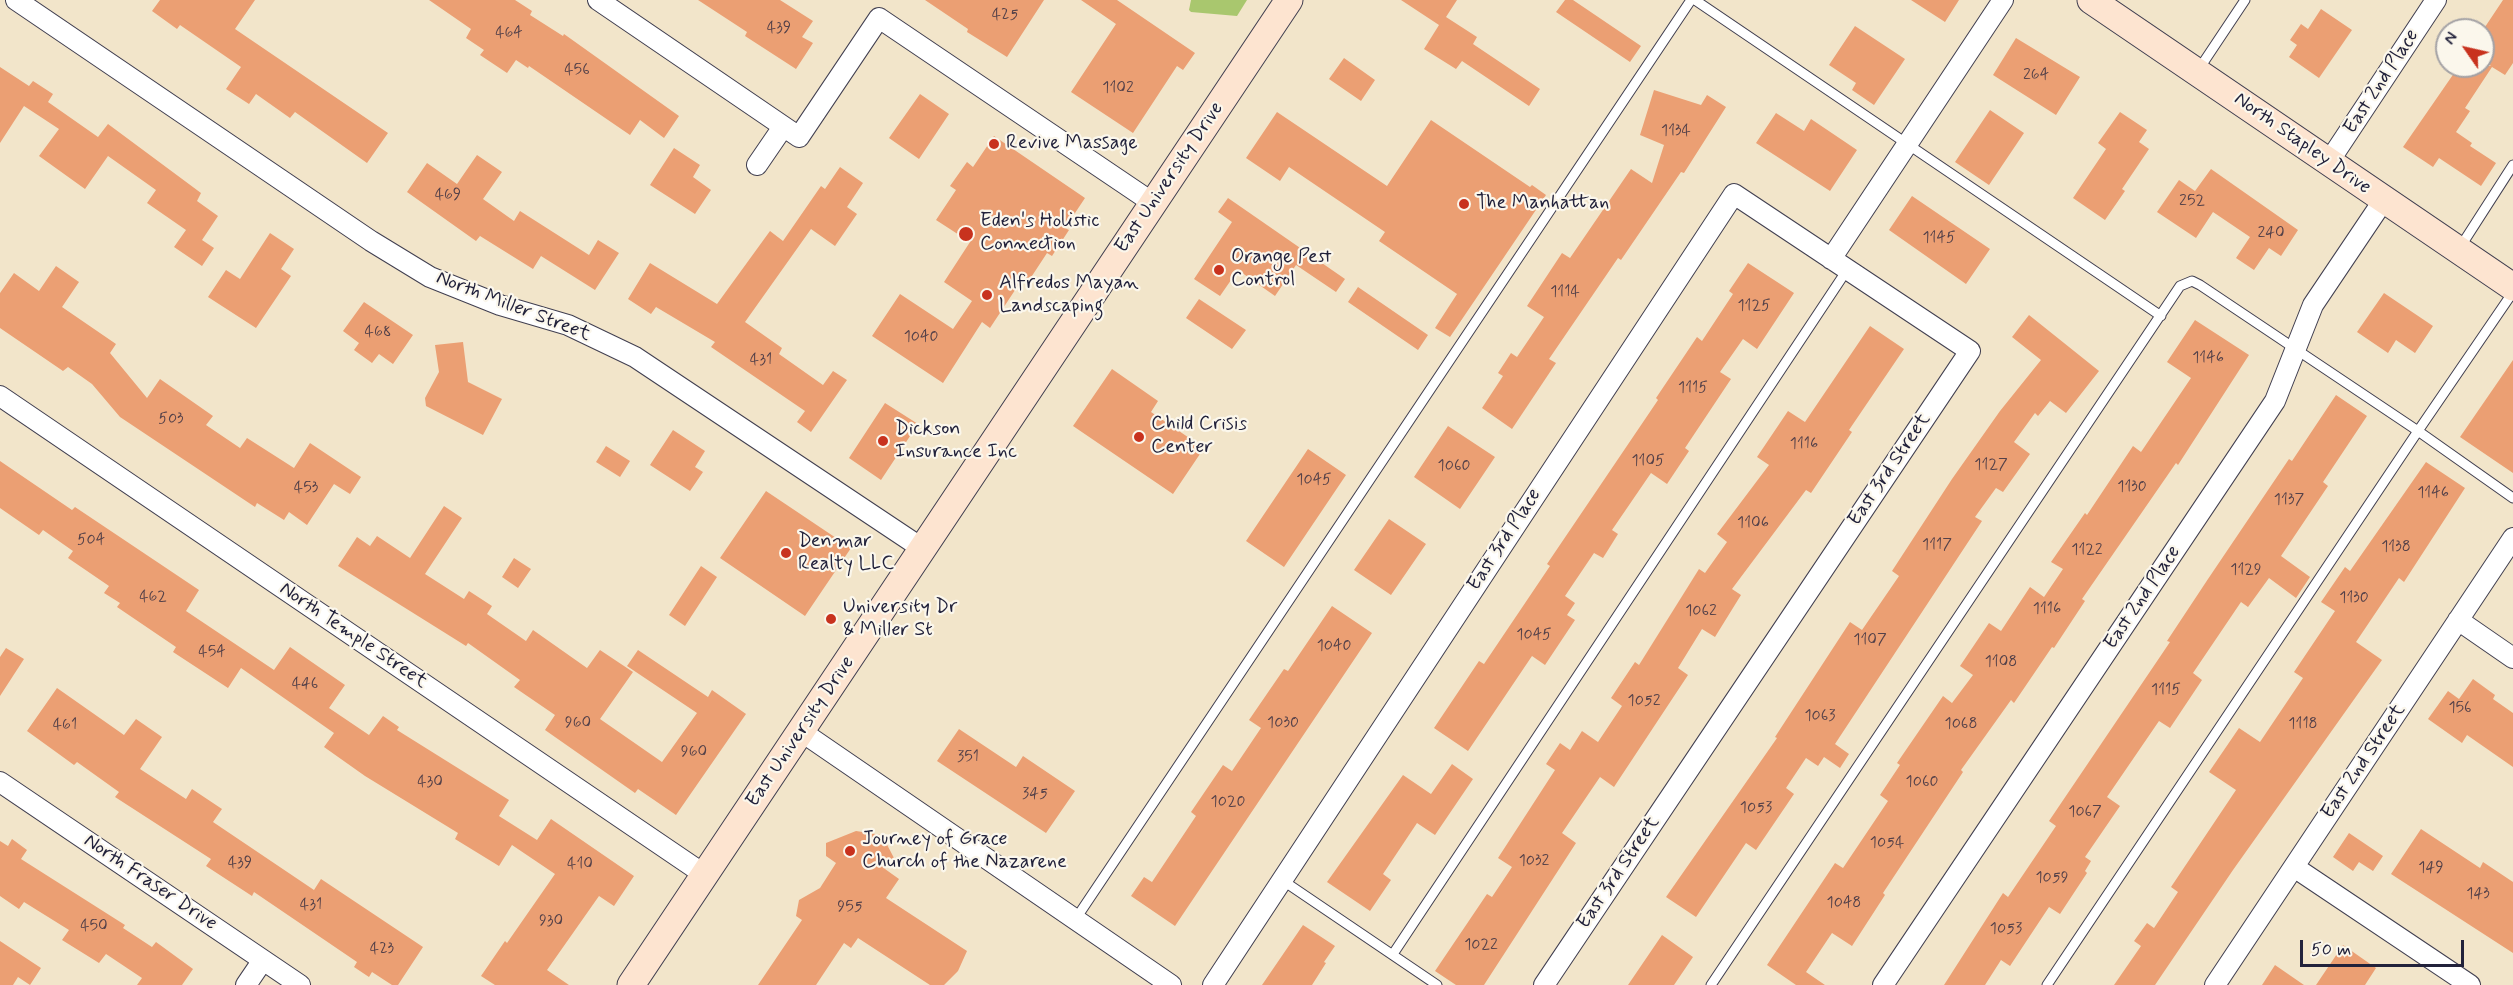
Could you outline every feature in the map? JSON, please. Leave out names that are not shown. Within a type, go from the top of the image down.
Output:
[{"type":"main road","name":"East University Drive","points":[[631,985],[1289,0]]},
{"type":"main road","name":"North Stapley Drive","points":[[2091,0],[2198,71],[2383,201],[2513,287]]},
{"type":"street","name":"North Miller Street","points":[[16,0],[371,241],[410,265],[430,277],[500,305],[568,325],[635,357],[923,549]]},
{"type":"street","points":[[598,0],[799,137],[879,18],[1153,203]]},
{"type":"street","points":[[1839,265],[1908,143],[2002,0]]},
{"type":"street","name":"East 2nd Place","points":[[2328,163],[2436,0]]},
{"type":"street","points":[[757,165],[783,127]]},
{"type":"street","name":"East 3rd Place","points":[[1213,985],[1734,194],[1839,265]]},
{"type":"street","name":"East 2nd Place","points":[[1883,985],[2275,401],[2313,305],[2383,201]]},
{"type":"street","name":"East 3rd Street","points":[[1544,985],[1970,351],[1839,265]]},
{"type":"street","name":"North Temple Street","points":[[0,396],[705,875]]},
{"type":"street","name":"East 2nd Street","points":[[2215,985],[2513,538]]},
{"type":"street","points":[[2458,620],[2513,658]]},
{"type":"street","points":[[801,732],[1171,985]]},
{"type":"street","name":"North Fraser Drive","points":[[0,782],[300,985]]},
{"type":"street","points":[[2294,867],[2470,985]]},
{"type":"street","points":[[246,985],[263,960]]},
{"type":"lane","points":[[1075,920],[1693,0],[2161,316]]},
{"type":"lane","points":[[2198,71],[2245,0]]},
{"type":"lane","points":[[2458,250],[2513,165]]},
{"type":"lane","points":[[1393,954],[1839,265]]},
{"type":"lane","points":[[1711,985],[2180,286],[2192,281],[2296,346],[2513,498]]},
{"type":"lane","points":[[2047,985],[2513,292]]},
{"type":"lane","points":[[1282,879],[1437,985]]},
{"type":"green space","points":[[1191,0],[1247,0],[1237,16],[1191,12],[1189,10]]},
{"type":"building","points":[[160,0],[255,0],[235,29],[388,133],[367,163],[295,112],[290,118],[256,94],[249,104],[226,89],[241,67],[180,25],[177,29],[152,11]]},
{"type":"building","points":[[429,0],[515,0],[532,11],[530,15],[563,36],[564,34],[679,116],[664,138],[640,120],[630,135],[529,66],[528,68],[516,60],[507,73],[480,55],[484,50],[466,38],[471,29]]},
{"type":"building","points":[[698,0],[780,0],[813,21],[802,37],[813,43],[796,69],[745,36],[747,32]]},
{"type":"building","points":[[925,0],[1044,0],[1007,57],[967,32],[968,29]]},
{"type":"building","points":[[1081,0],[1117,0],[1195,53],[1183,70],[1177,66],[1133,133],[1071,92],[1116,24]]},
{"type":"building","points":[[1401,0],[1457,0],[1446,17],[1477,37],[1473,44],[1540,89],[1529,106],[1462,61],[1456,69],[1424,49],[1439,25]]},
{"type":"building","points":[[1565,0],[1573,0],[1641,46],[1630,62],[1556,12]]},
{"type":"building","points":[[1911,0],[1959,0],[1945,22]]},
{"type":"building","points":[[2503,0],[2513,0],[2513,63],[2505,75],[2495,69],[2495,18],[2491,18]]},
{"type":"building","points":[[2321,9],[2352,30],[2319,78],[2289,57],[2297,45],[2290,40],[2301,24],[2308,29]]},
{"type":"building","points":[[1855,26],[1905,59],[1874,105],[1852,90],[1856,83],[1829,65]]},
{"type":"building","points":[[2016,38],[2080,77],[2056,115],[1993,75]]},
{"type":"building","points":[[1344,58],[1375,80],[1361,101],[1329,79]]},
{"type":"building","points":[[0,67],[29,86],[33,81],[53,94],[48,102],[98,137],[108,124],[201,193],[197,201],[218,216],[202,240],[214,248],[202,266],[174,247],[186,230],[147,203],[156,190],[108,156],[85,189],[39,156],[59,129],[24,106],[0,143]]},
{"type":"building","points":[[2451,78],[2485,78],[2465,108],[2470,111],[2456,132],[2472,143],[2470,146],[2496,163],[2481,186],[2439,158],[2433,167],[2403,147]]},
{"type":"building","points":[[1654,90],[1701,105],[1707,95],[1726,107],[1684,173],[1681,172],[1621,260],[1618,258],[1549,359],[1556,363],[1512,429],[1482,408],[1503,376],[1498,373],[1511,353],[1517,357],[1544,317],[1527,306],[1562,253],[1570,258],[1631,169],[1652,183],[1664,145],[1640,135]]},
{"type":"building","points":[[920,94],[949,114],[919,159],[889,138]]},
{"type":"building","points":[[1990,110],[2024,133],[1989,185],[1955,162]]},
{"type":"building","points":[[1277,112],[1387,186],[1431,120],[1530,187],[1532,185],[1546,195],[1450,337],[1435,328],[1457,294],[1379,241],[1385,232],[1289,167],[1280,181],[1246,158]]},
{"type":"building","points":[[2120,112],[2147,130],[2139,142],[2149,149],[2122,189],[2125,191],[2105,220],[2073,198],[2106,149],[2098,143]]},
{"type":"building","points":[[1776,113],[1804,131],[1811,119],[1857,150],[1830,191],[1756,143]]},
{"type":"building","points":[[994,136],[1085,198],[1065,228],[1069,230],[1052,256],[1047,253],[1028,282],[1023,278],[990,328],[982,322],[943,383],[872,336],[900,294],[953,329],[972,301],[944,282],[970,242],[936,220],[956,190],[950,186],[967,162],[973,167]]},
{"type":"building","points":[[674,148],[700,165],[693,177],[711,190],[695,214],[650,185]]},
{"type":"building","points":[[477,155],[502,172],[483,199],[514,221],[520,211],[589,255],[598,240],[619,253],[595,290],[541,256],[533,269],[480,236],[476,241],[407,192],[427,163],[457,184]]},
{"type":"building","points":[[840,167],[863,183],[847,207],[857,214],[835,246],[811,229],[745,322],[782,348],[779,354],[823,385],[833,371],[847,380],[811,432],[797,422],[805,411],[711,347],[715,342],[656,307],[651,314],[628,299],[650,263],[717,304],[770,231],[783,241],[821,186],[825,189]]},
{"type":"building","points":[[2211,169],[2298,230],[2281,256],[2269,248],[2254,270],[2236,258],[2250,237],[2213,212],[2196,238],[2157,212],[2179,180],[2195,191]]},
{"type":"building","points":[[1912,196],[1990,249],[1966,284],[1889,230]]},
{"type":"building","points":[[1228,198],[1345,279],[1336,292],[1296,265],[1275,296],[1238,270],[1220,296],[1194,279],[1232,222],[1218,212]]},
{"type":"building","points":[[270,233],[294,249],[281,269],[291,276],[256,328],[208,297],[226,270],[240,279]]},
{"type":"building","points":[[1748,263],[1794,293],[1757,349],[1743,339],[1720,372],[1731,379],[1685,448],[1689,451],[1667,484],[1651,473],[1612,530],[1618,534],[1603,558],[1594,553],[1565,596],[1575,603],[1567,615],[1575,620],[1545,665],[1532,656],[1468,751],[1434,728],[1479,661],[1484,664],[1550,566],[1547,564],[1658,400],[1656,398],[1697,337],[1702,341],[1733,294],[1729,291]]},
{"type":"building","points":[[56,266],[79,282],[62,307],[116,344],[110,353],[147,398],[160,379],[213,416],[206,425],[240,448],[247,438],[294,468],[310,443],[361,477],[350,494],[334,484],[307,525],[289,512],[284,520],[257,503],[255,507],[120,417],[92,384],[68,367],[63,371],[0,328],[0,293],[14,273],[39,291]]},
{"type":"building","points":[[1358,287],[1428,335],[1418,350],[1348,302]]},
{"type":"building","points":[[2384,293],[2433,326],[2415,353],[2396,340],[2388,353],[2357,332]]},
{"type":"building","points":[[1199,299],[1246,330],[1232,349],[1186,318]]},
{"type":"building","points":[[364,302],[413,335],[393,364],[379,354],[372,363],[354,350],[359,343],[343,331]]},
{"type":"building","points":[[2029,315],[2099,371],[2066,413],[2050,401],[2038,416],[2035,413],[2014,442],[2030,454],[2003,492],[1996,488],[1975,517],[1982,521],[1835,744],[1849,754],[1840,768],[1824,757],[1818,766],[1806,758],[1786,788],[1794,794],[1756,850],[1746,843],[1696,917],[1666,897],[1777,738],[1775,737],[1850,622],[1862,630],[1899,576],[1892,571],[1952,479],[2000,411],[2041,360],[2012,337]]},
{"type":"building","points":[[2195,320],[2249,355],[2178,465],[2176,463],[2082,599],[2085,601],[2054,648],[2052,647],[2014,703],[2011,700],[1961,770],[1963,772],[1883,893],[1885,895],[1852,946],[1832,933],[1806,972],[1825,985],[1796,985],[1767,965],[1835,863],[1843,868],[1888,801],[1880,795],[1900,765],[1897,763],[1943,696],[1952,703],[1973,675],[1960,666],[1989,623],[2001,631],[2030,587],[2044,597],[2063,569],[2051,562],[2085,513],[2087,515],[2133,446],[2141,452],[2191,378],[2167,362]]},
{"type":"building","points":[[1870,326],[1904,349],[1849,430],[1852,432],[1811,493],[1806,490],[1732,589],[1741,595],[1715,637],[1702,629],[1678,668],[1688,675],[1614,787],[1600,777],[1562,833],[1576,843],[1484,985],[1456,985],[1435,971],[1487,894],[1492,897],[1512,867],[1498,858],[1555,770],[1546,764],[1560,743],[1570,750],[1582,731],[1598,742],[1622,706],[1611,698],[1635,662],[1639,665],[1699,569],[1705,573],[1727,542],[1717,534],[1769,465],[1757,457],[1788,411],[1805,422]]},
{"type":"building","points":[[463,342],[468,382],[502,399],[483,435],[426,406],[425,398],[439,372],[435,345]]},
{"type":"building","points":[[2513,360],[2513,473],[2460,437]]},
{"type":"building","name":"Child Crisis Center","points":[[1112,369],[1158,401],[1151,412],[1204,448],[1173,494],[1073,426]]},
{"type":"building","points":[[2336,395],[2367,416],[2323,482],[2328,486],[2281,556],[2310,577],[2296,598],[2269,578],[2248,607],[2241,602],[2193,673],[2202,680],[2170,728],[2159,721],[2107,797],[2120,806],[2085,857],[2091,861],[2085,871],[2087,873],[2060,914],[2049,907],[2010,966],[2001,960],[1985,985],[1944,985],[2003,893],[2008,897],[2056,826],[2049,821],[2170,642],[2167,641],[2208,579],[2289,459],[2292,461]]},
{"type":"building","name":"Dickson Insurance Inc","points":[[885,403],[918,424],[881,480],[849,458]]},
{"type":"building","points":[[1448,426],[1495,457],[1460,509],[1414,477]]},
{"type":"building","points":[[673,430],[705,451],[695,467],[703,472],[690,491],[650,465]]},
{"type":"building","points":[[606,446],[630,461],[620,477],[596,462]]},
{"type":"building","points":[[1308,449],[1346,475],[1284,567],[1246,541]]},
{"type":"building","points":[[0,461],[72,510],[75,507],[199,590],[186,611],[274,670],[290,647],[345,685],[329,708],[369,735],[383,716],[399,727],[397,730],[509,800],[499,816],[537,840],[551,819],[634,876],[614,906],[599,896],[547,970],[569,985],[495,985],[481,976],[555,874],[512,845],[499,866],[455,839],[458,833],[365,776],[324,747],[334,733],[241,668],[228,688],[173,652],[176,647],[117,607],[120,603],[104,593],[109,586],[68,558],[73,551],[43,530],[39,535],[0,508]]},
{"type":"building","points":[[2426,462],[2465,488],[2404,582],[2399,578],[2356,642],[2382,660],[2233,870],[2155,985],[2114,985],[2141,946],[2134,941],[2147,923],[2154,928],[2178,892],[2171,887],[2236,790],[2209,772],[2239,728],[2260,742],[2303,678],[2294,672],[2335,611],[2321,602],[2345,567],[2350,571]]},
{"type":"building","name":"Denmar Realty LLC","points":[[766,491],[851,548],[805,616],[720,558]]},
{"type":"building","points":[[444,506],[462,518],[425,574],[464,599],[469,591],[492,606],[487,614],[526,641],[533,630],[587,668],[600,650],[633,672],[600,719],[662,762],[697,713],[627,666],[638,650],[708,697],[712,690],[746,714],[676,815],[638,789],[635,793],[545,730],[555,715],[514,687],[520,680],[468,643],[466,646],[338,566],[357,537],[370,546],[377,536],[410,558]]},
{"type":"building","points":[[1389,519],[1426,544],[1391,595],[1354,570]]},
{"type":"building","points":[[514,558],[531,569],[518,588],[502,577]]},
{"type":"building","points":[[701,566],[717,577],[685,626],[669,615]]},
{"type":"building","points":[[1332,606],[1372,633],[1175,926],[1131,896],[1144,877],[1152,882],[1196,816],[1191,812],[1223,765],[1232,771],[1261,728],[1249,720],[1284,669],[1288,671]]},
{"type":"building","points":[[6,648],[24,659],[0,696],[0,657]]},
{"type":"building","points":[[2473,679],[2495,695],[2493,699],[2513,713],[2513,767],[2467,735],[2462,743],[2428,719],[2448,691],[2459,699]]},
{"type":"building","points":[[57,688],[124,735],[136,719],[162,737],[140,769],[186,799],[192,789],[222,809],[213,822],[314,890],[321,879],[423,947],[398,985],[392,985],[372,972],[369,977],[354,967],[357,962],[254,892],[252,896],[206,866],[211,859],[115,797],[119,792],[77,762],[74,765],[27,731]]},
{"type":"building","points":[[959,729],[1016,767],[1023,756],[1075,791],[1046,833],[937,761]]},
{"type":"building","points":[[1452,764],[1473,779],[1435,835],[1417,823],[1383,874],[1391,880],[1370,911],[1327,882],[1403,775],[1431,794]]},
{"type":"building","points":[[2421,829],[2480,868],[2483,862],[2513,882],[2513,953],[2391,874]]},
{"type":"building","points":[[856,831],[882,835],[894,858],[885,869],[899,879],[886,898],[967,951],[958,971],[944,985],[930,985],[858,938],[851,948],[844,943],[816,985],[758,985],[802,920],[796,916],[799,900],[820,888],[836,863],[826,856],[826,843]]},
{"type":"building","points":[[2349,833],[2383,856],[2373,871],[2359,862],[2353,871],[2333,857]]},
{"type":"building","points":[[12,839],[27,850],[21,859],[125,925],[123,928],[152,947],[156,942],[193,969],[182,985],[137,985],[142,978],[106,954],[99,963],[62,940],[69,930],[24,902],[19,909],[0,896],[0,841],[8,846]]},
{"type":"building","points":[[1303,925],[1335,946],[1312,985],[1262,985]]},
{"type":"building","points":[[1662,935],[1693,957],[1674,985],[1628,985]]},
{"type":"building","points":[[0,941],[41,968],[30,985],[18,977],[13,985],[0,985]]},
{"type":"building","points":[[2343,945],[2376,968],[2365,985],[2316,985]]},
{"type":"building","points":[[2275,965],[2304,985],[2262,985]]},
{"type":"place","name":"Revive Massage","points":[[994,144]]},
{"type":"place","name":"The Manhattan","points":[[1464,204]]},
{"type":"place","name":"Eden's Holistic Connection","points":[[966,234]]},
{"type":"place","name":"Orange Pest Control","points":[[1219,270]]},
{"type":"place","name":"Alfredos Mayan Landscaping","points":[[987,295]]},
{"type":"place","name":"Child Crisis Center","points":[[1139,437]]},
{"type":"place","name":"Dickson Insurance Inc","points":[[883,441]]},
{"type":"place","name":"Denmar Realty LLC","points":[[786,553]]},
{"type":"place","name":"University Dr & Miller St","points":[[831,619]]},
{"type":"place","name":"Journey of Grace Church of the Nazarene","points":[[850,851]]}]
